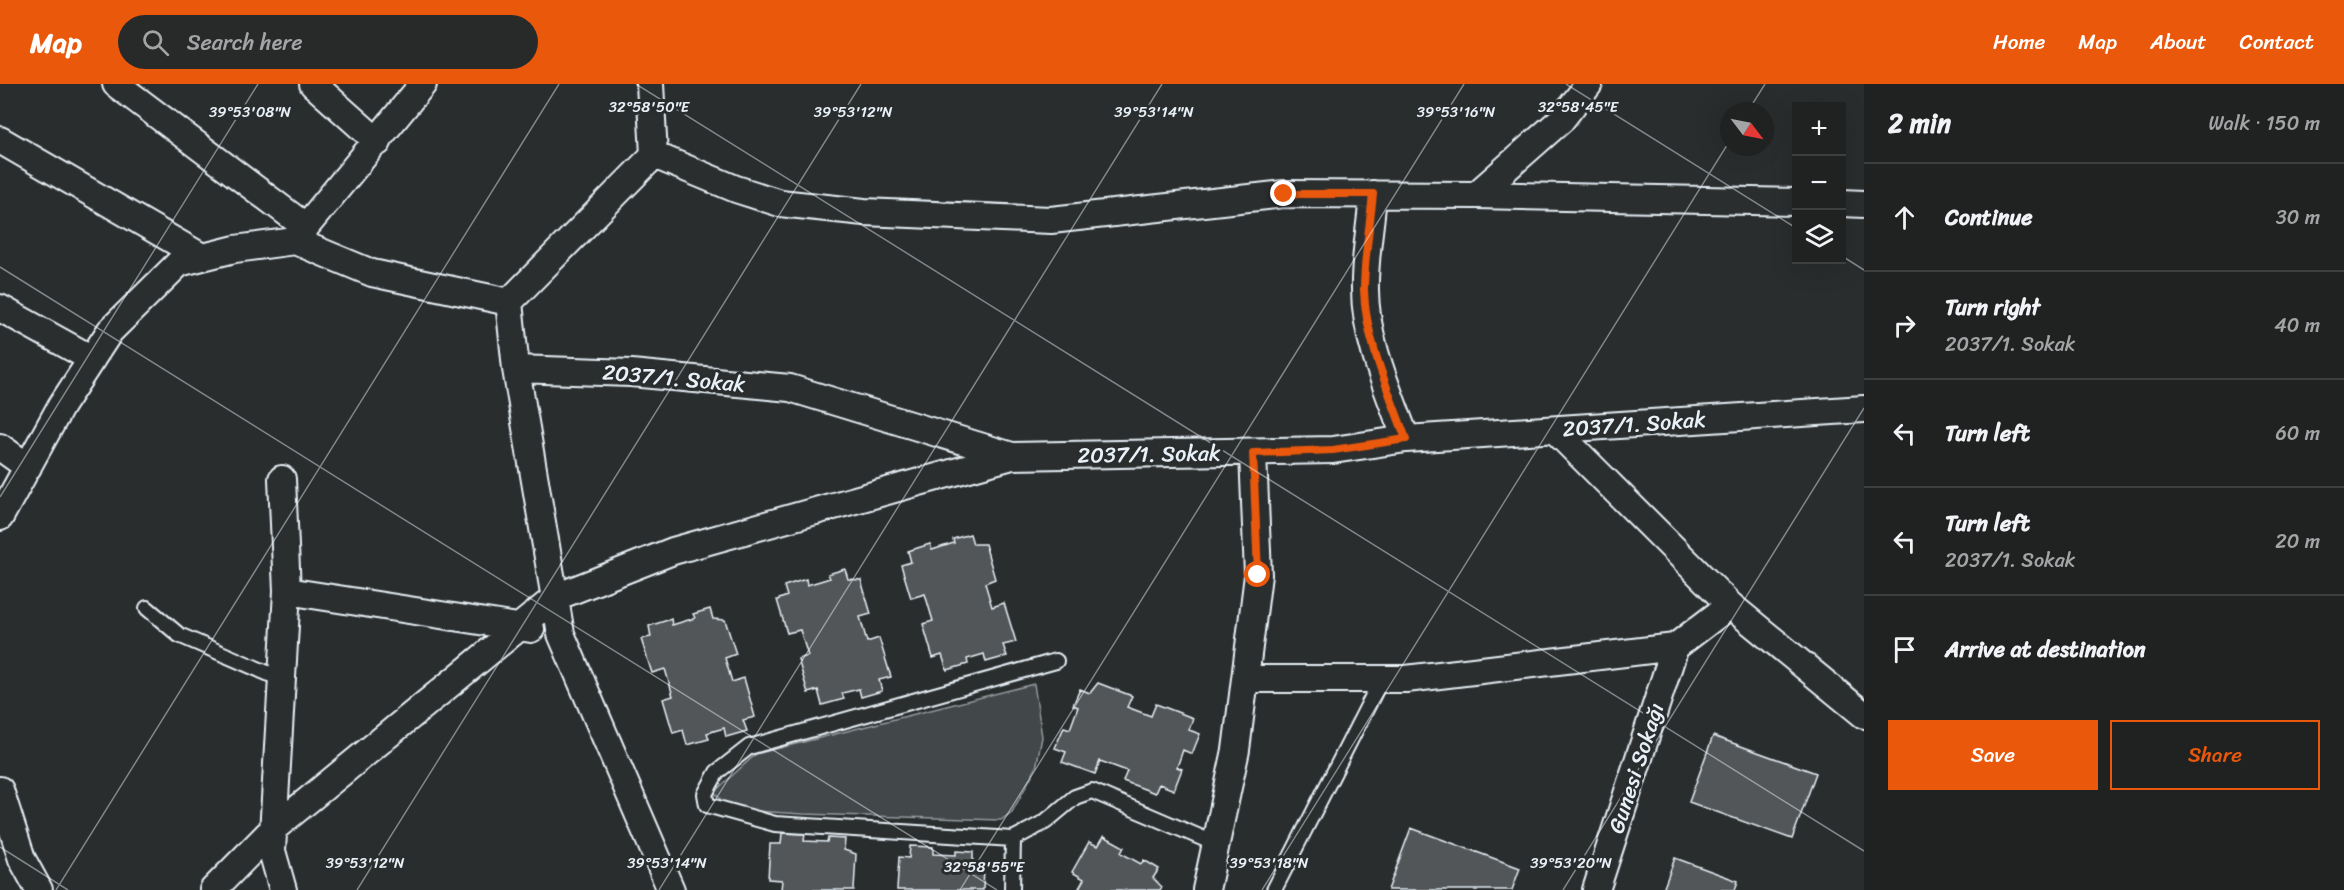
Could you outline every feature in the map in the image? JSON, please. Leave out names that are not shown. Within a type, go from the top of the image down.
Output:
[{"type":"street","points":[[116,84],[300,234],[372,273],[509,302]]},
{"type":"street","points":[[313,84],[378,142]]},
{"type":"street","points":[[0,517],[61,406],[111,331],[179,263],[300,234],[378,142],[423,84]]},
{"type":"street","points":[[509,302],[654,154],[650,84]]},
{"type":"street","points":[[1476,195],[1561,120],[1589,84]]},
{"type":"street","points":[[0,140],[202,257]]},
{"type":"street","points":[[654,154],[736,189],[780,203],[864,212],[1051,220],[1284,194],[1476,195],[1792,202]]},
{"type":"street","points":[[1373,194],[1364,291],[1374,346],[1406,439]]},
{"type":"street","points":[[1846,203],[1864,204]]},
{"type":"street","points":[[509,302],[516,369],[561,634],[671,890]]},
{"type":"street","points":[[0,308],[92,359]]},
{"type":"street","name":"2037/1. Sokak","points":[[516,369],[631,373],[790,388],[1012,456],[1333,450],[1406,439],[1864,409]]},
{"type":"street","points":[[1555,430],[1730,605],[1864,715]]},
{"type":"street","points":[[0,447],[27,467]]},
{"type":"street","points":[[1206,890],[1236,750],[1258,575],[1253,453]]},
{"type":"street","points":[[213,890],[273,829],[556,597],[672,552],[1012,456]]},
{"type":"street","points":[[282,479],[287,591],[272,851],[283,890]]},
{"type":"street","points":[[287,591],[561,634]]},
{"type":"street","points":[[1245,679],[1406,679],[1675,647],[1730,605]]},
{"type":"street","name":"Gunesi Sokağı","points":[[1596,890],[1675,647]]},
{"type":"street","points":[[0,790],[21,859],[39,890]]},
{"type":"lane","points":[[147,608],[179,635],[281,679]]},
{"type":"lane","points":[[1056,661],[749,747],[717,772],[705,794],[707,806],[776,824],[1013,839],[1045,822],[1075,797],[1092,791],[1216,844]]},
{"type":"lane","points":[[1274,890],[1381,680]]},
{"type":"lane","points":[[1012,890],[1013,839]]},
{"type":"shaded area","points":[[1034,684],[1042,737],[1036,768],[1012,812],[1001,820],[741,810],[721,800],[714,792],[756,754]]},
{"type":"building","points":[[970,534],[973,544],[985,544],[995,579],[985,583],[992,607],[1004,603],[1016,642],[1003,645],[1007,656],[986,662],[984,654],[967,659],[968,664],[947,670],[942,655],[933,658],[923,624],[933,621],[925,594],[911,598],[901,565],[911,562],[908,551],[930,544],[932,550],[954,543],[953,539]]},
{"type":"building","points":[[845,569],[848,579],[861,580],[871,614],[860,617],[867,642],[879,638],[891,677],[879,680],[882,691],[861,697],[859,689],[842,693],[844,699],[822,705],[818,690],[808,693],[798,659],[808,656],[800,630],[787,633],[777,600],[787,596],[784,586],[806,579],[807,585],[830,578],[828,574]]},
{"type":"building","points":[[710,609],[713,619],[725,620],[736,654],[725,658],[732,682],[744,678],[755,717],[743,720],[747,731],[726,737],[724,728],[707,733],[709,739],[687,745],[683,730],[673,733],[663,699],[673,696],[665,669],[652,673],[641,639],[651,637],[649,626],[671,619],[672,625],[695,618],[693,614]]},
{"type":"building","points":[[1098,683],[1132,696],[1127,707],[1151,716],[1156,704],[1193,718],[1189,730],[1200,734],[1192,754],[1183,750],[1177,767],[1182,769],[1174,790],[1159,784],[1155,793],[1123,781],[1127,771],[1100,761],[1095,774],[1062,762],[1066,752],[1055,748],[1064,727],[1070,729],[1078,707],[1073,705],[1080,689],[1090,693]]},
{"type":"building","points":[[1713,736],[1816,773],[1792,839],[1689,802]]},
{"type":"building","points":[[1411,828],[1520,868],[1512,890],[1388,890]]},
{"type":"building","points":[[782,833],[805,834],[804,841],[827,842],[828,838],[845,839],[844,850],[856,854],[854,890],[781,890],[782,880],[768,879],[770,844],[781,844]]},
{"type":"building","points":[[1104,836],[1124,847],[1121,853],[1141,864],[1144,860],[1159,869],[1153,878],[1162,887],[1160,890],[1078,890],[1084,879],[1072,872],[1089,842],[1098,846]]},
{"type":"building","points":[[910,846],[933,847],[933,854],[956,855],[956,851],[973,852],[973,863],[984,867],[983,890],[897,890],[899,857],[909,858]]},
{"type":"building","points":[[1675,858],[1738,881],[1735,890],[1663,890]]},
{"type":"route","points":[[1258,575],[1253,453],[1333,450],[1406,439],[1371,336],[1364,291],[1373,194],[1284,194]]}]
